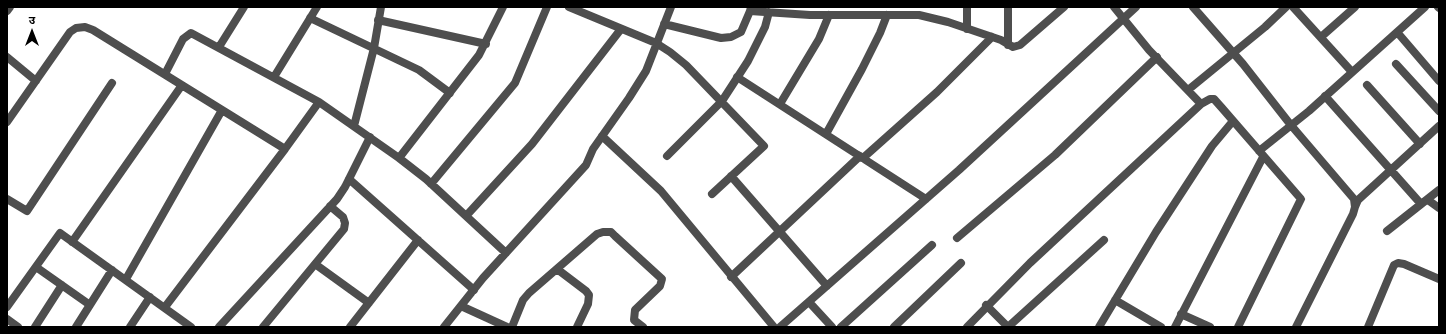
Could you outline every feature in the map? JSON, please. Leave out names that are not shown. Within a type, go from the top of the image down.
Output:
[{"type":"street","points":[[7,11],[10,7]]},
{"type":"street","points":[[219,47],[244,7]]},
{"type":"street","points":[[274,77],[317,7]]},
{"type":"street","points":[[354,126],[374,48],[378,20],[382,7]]},
{"type":"street","points":[[399,158],[486,44],[503,7]]},
{"type":"street","points":[[432,184],[515,83],[548,7]]},
{"type":"street","points":[[569,7],[585,10],[621,29],[656,43],[686,66],[722,101],[764,146],[712,194]]},
{"type":"street","points":[[444,327],[506,253],[586,165],[593,149],[629,98],[642,76],[671,7]]},
{"type":"street","points":[[967,7],[967,29]]},
{"type":"street","points":[[1008,7],[1008,45]]},
{"type":"street","points":[[664,24],[721,38],[731,37],[741,32],[750,9],[770,12],[887,15],[897,11],[919,15],[967,29],[1001,40],[1013,47],[1020,45],[1064,7]]},
{"type":"street","points":[[1114,7],[1156,58],[1201,104]]},
{"type":"street","points":[[780,327],[926,199],[1136,7]]},
{"type":"street","points":[[1193,7],[1234,53],[1290,124],[1354,199],[1355,207]]},
{"type":"street","points":[[1188,90],[1234,53],[1286,7]]},
{"type":"street","points":[[1293,7],[1352,72]]},
{"type":"street","points":[[1321,37],[1355,7]]},
{"type":"street","points":[[1175,327],[1261,154],[1290,124],[1325,96],[1425,7]]},
{"type":"street","points":[[667,156],[722,101],[765,27],[770,12]]},
{"type":"street","points":[[780,104],[819,39],[824,13]]},
{"type":"street","points":[[826,134],[871,51],[887,15]]},
{"type":"street","points":[[310,18],[427,74],[450,93]]},
{"type":"street","points":[[378,20],[486,44]]},
{"type":"street","points":[[7,122],[70,32],[76,28],[85,27],[93,30],[285,149]]},
{"type":"street","points":[[466,216],[532,144],[621,29]]},
{"type":"street","points":[[1397,32],[1439,81]]},
{"type":"street","points":[[165,74],[186,35],[196,34],[319,102],[370,137],[432,184],[506,253]]},
{"type":"street","points":[[731,277],[862,157],[937,92],[992,37]]},
{"type":"street","points":[[7,57],[36,81]]},
{"type":"street","points":[[957,238],[1055,155],[1156,58]]},
{"type":"street","points":[[1396,64],[1439,111]]},
{"type":"street","points":[[737,77],[926,199]]},
{"type":"street","points":[[7,199],[27,211],[112,83]]},
{"type":"street","points":[[72,242],[182,85]]},
{"type":"street","points":[[1367,85],[1420,144]]},
{"type":"street","points":[[1325,96],[1392,171],[1425,202],[1439,208]]},
{"type":"street","points":[[967,327],[986,305],[1207,99],[1214,99],[1301,199],[1238,327]]},
{"type":"street","points":[[165,307],[319,102]]},
{"type":"street","points":[[126,279],[222,110]]},
{"type":"street","points":[[1099,327],[1212,146],[1233,121]]},
{"type":"street","points":[[1296,327],[1358,200],[1392,171],[1439,126]]},
{"type":"street","points":[[602,136],[661,191],[774,327]]},
{"type":"street","points":[[219,327],[337,199],[370,137]]},
{"type":"street","points":[[731,176],[827,286]]},
{"type":"street","points":[[349,179],[474,290]]},
{"type":"street","points":[[1387,231],[1439,190]]},
{"type":"street","points":[[264,327],[344,229],[345,223],[343,217],[330,206]]},
{"type":"street","points":[[512,327],[523,300],[529,292],[597,234],[610,232],[662,279],[660,286],[635,310],[634,320],[643,327]]},
{"type":"street","points":[[7,307],[60,233],[191,327]]},
{"type":"street","points":[[350,327],[418,240]]},
{"type":"street","points":[[986,305],[1008,327],[1104,240]]},
{"type":"street","points":[[841,327],[932,245]]},
{"type":"street","points":[[894,327],[961,263]]},
{"type":"street","points":[[1368,327],[1394,265],[1398,263],[1404,264],[1439,279]]},
{"type":"street","points":[[315,264],[368,303]]},
{"type":"street","points":[[36,267],[90,305]]},
{"type":"street","points":[[557,269],[586,291],[589,295],[588,304],[577,327]]},
{"type":"street","points":[[76,327],[112,270]]},
{"type":"street","points":[[35,327],[62,285]]},
{"type":"street","points":[[130,327],[150,297]]},
{"type":"street","points":[[1115,300],[1161,327]]},
{"type":"street","points":[[808,302],[832,327]]},
{"type":"street","points":[[461,306],[507,327]]},
{"type":"street","points":[[1181,314],[1210,327]]},
{"type":"street","points":[[7,318],[18,327]]}]
